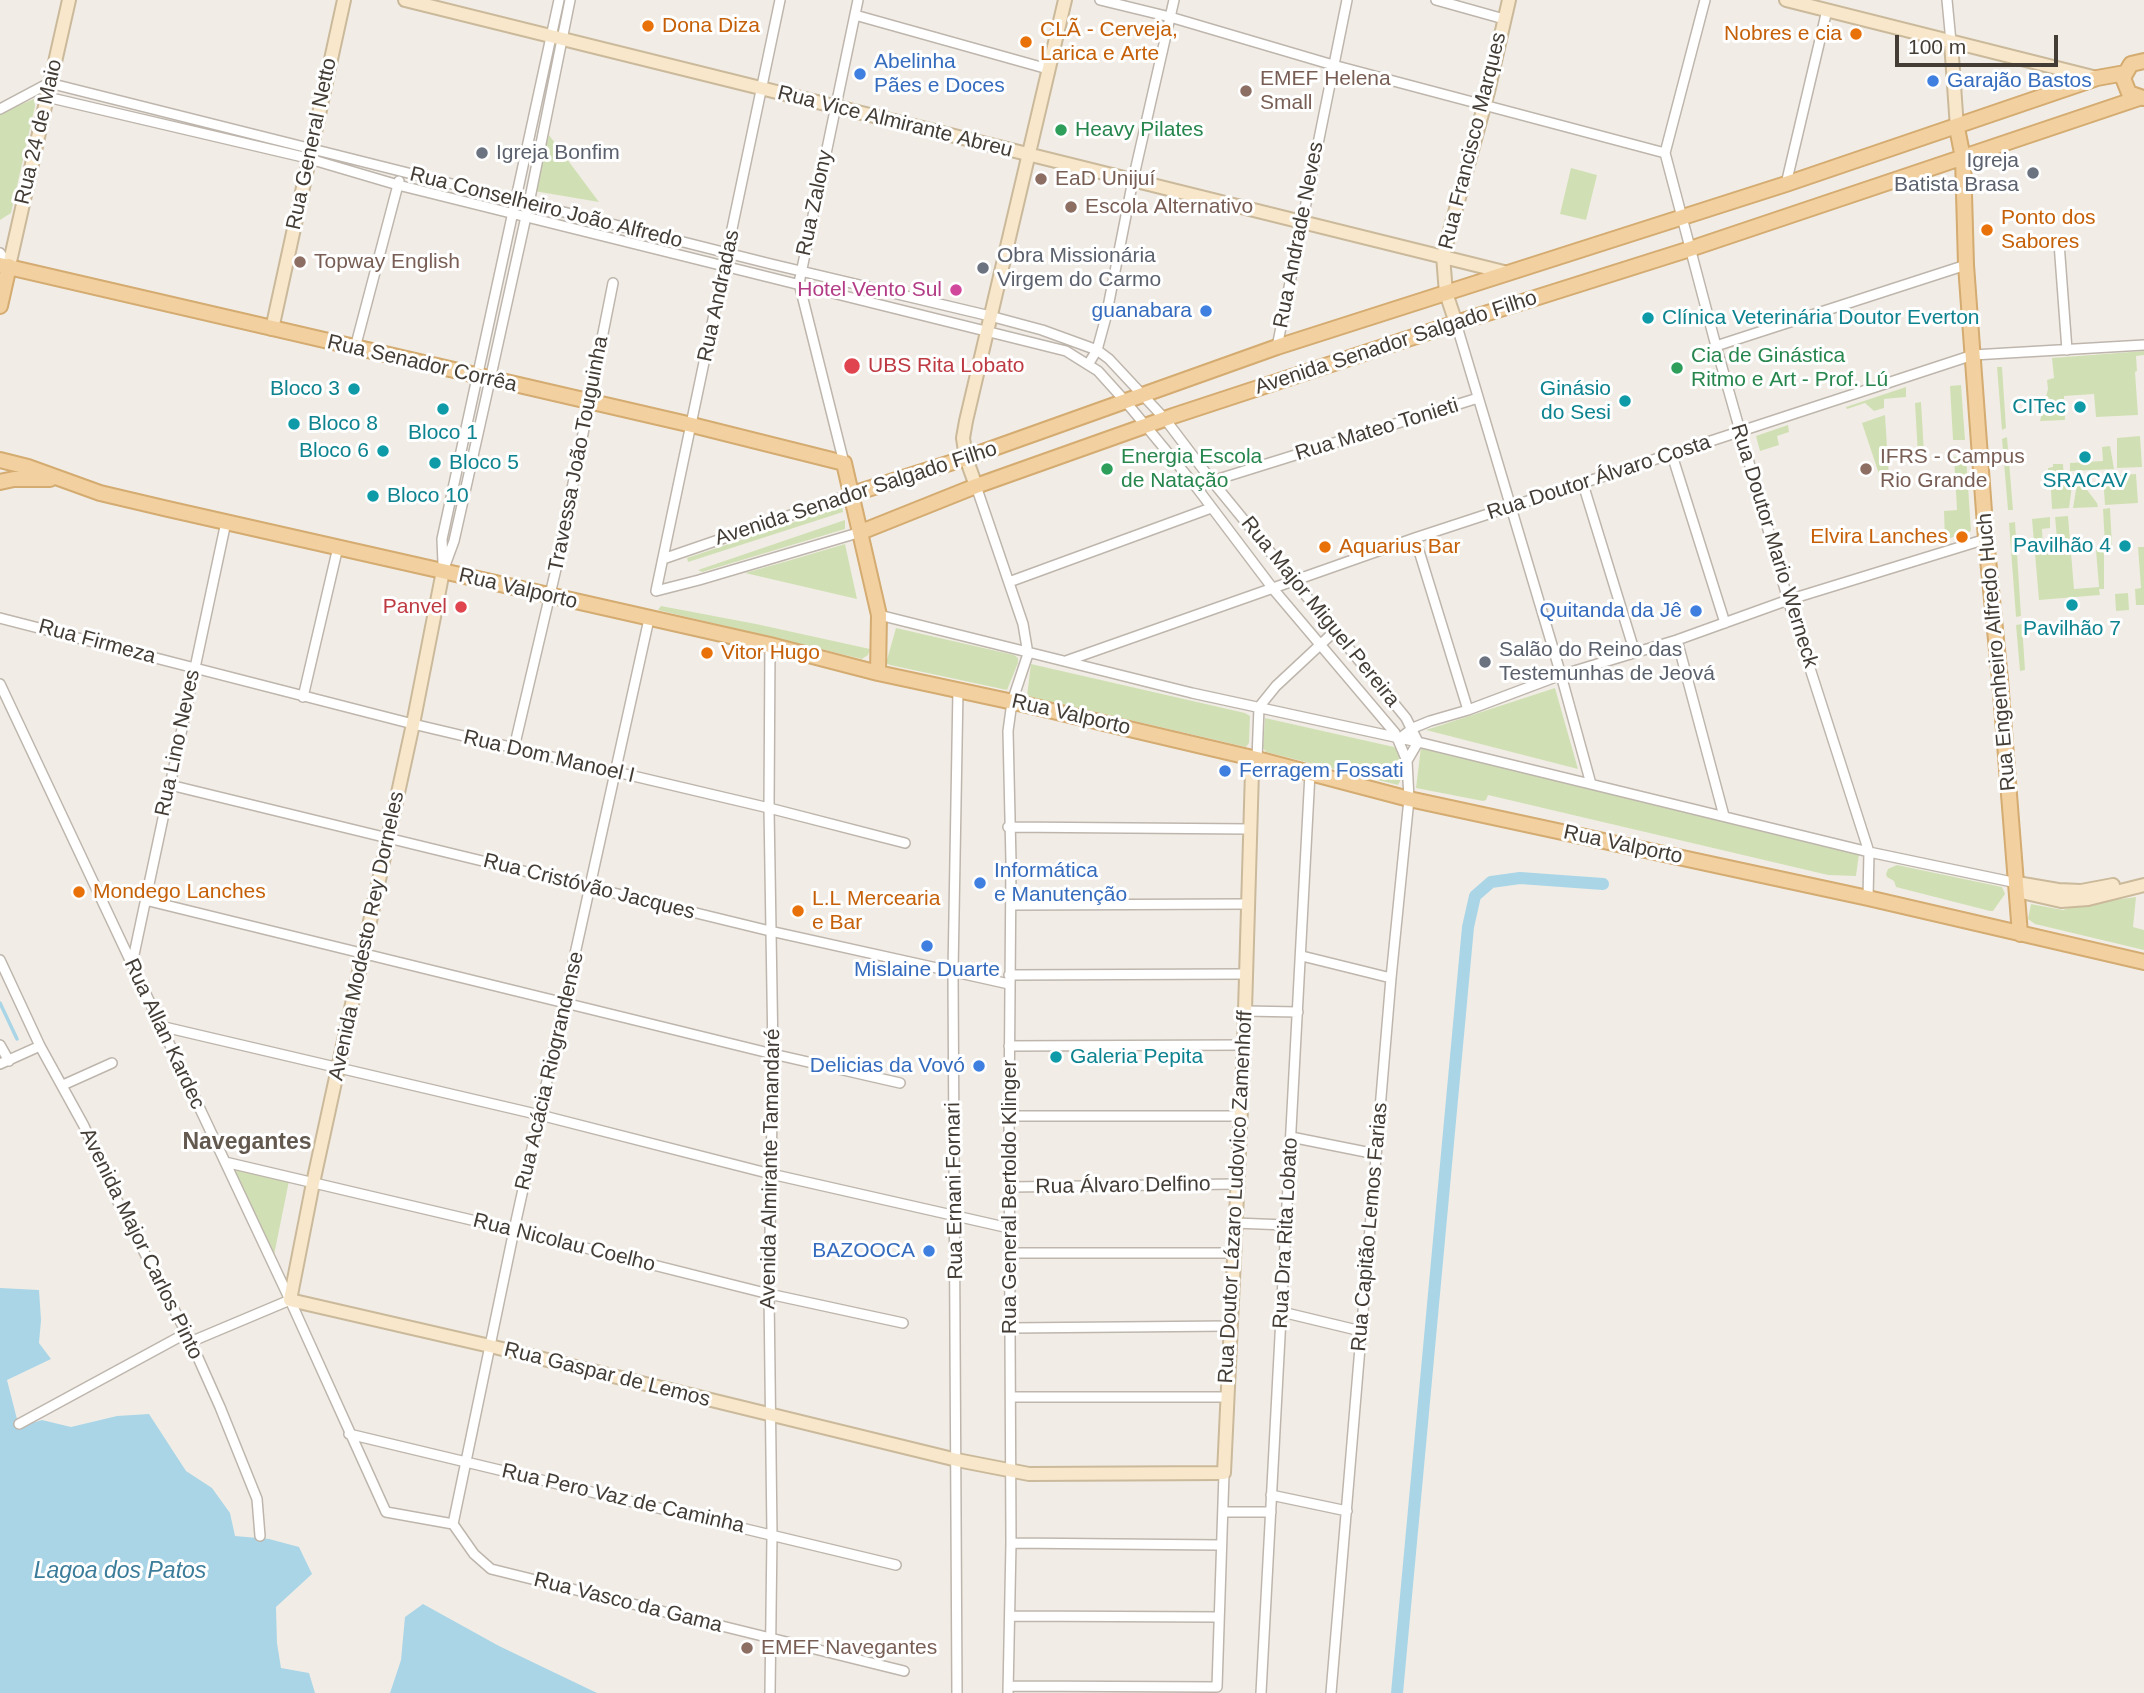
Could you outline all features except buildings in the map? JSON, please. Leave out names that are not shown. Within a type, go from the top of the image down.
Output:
[{"type":"main road","points":[[2142,101],[2126,89],[2124,73],[2131,64],[2143,59]]},
{"type":"main road","name":"Avenida Senador Salgado Filho","points":[[852,494],[966,458],[1277,347],[1957,128],[2097,78],[2124,73]]},
{"type":"main road","name":"Avenida Senador Salgado Filho","points":[[861,532],[976,486],[1165,419],[1690,249],[2096,112],[2142,101]]},
{"type":"main road","name":"Rua Engenheiro Alfredo Huch","points":[[1957,128],[1963,158],[1966,265],[1986,539],[2020,934]]},
{"type":"main road","name":"Rua 24 de Maio","points":[[0,306],[3,261]]},
{"type":"main road","name":"Rua Senador Corrêa","points":[[3,261],[272,329],[692,425],[844,463]]},
{"type":"main road","name":"Rua Valporto","points":[[0,460],[28,467],[100,493],[770,645],[878,673],[1257,759],[1409,799],[1868,898],[2144,962]]},
{"type":"main road","points":[[844,463],[879,615],[878,673]]},
{"type":"main road","points":[[0,482],[14,479],[58,480]]},
{"type":"street","name":"Rua 24 de Maio","points":[[3,261],[47,97],[69,0]]},
{"type":"street","name":"Rua General Netto","points":[[272,329],[344,0]]},
{"type":"street","name":"Rua Vice Almirante Abreu","points":[[405,0],[1508,273]]},
{"type":"street","points":[[443,571],[454,541],[501,267],[538,102],[565,0]]},
{"type":"street","name":"Rua Andradas","points":[[656,591],[780,0]]},
{"type":"street","name":"Rua Zalony","points":[[799,283],[858,0]]},
{"type":"street","points":[[1028,654],[1023,624],[966,458],[964,429],[1065,0]]},
{"type":"street","points":[[1100,0],[1665,153],[1705,0]]},
{"type":"street","points":[[1089,363],[1097,350],[1105,317],[1174,0]]},
{"type":"street","name":"Rua Andrade Neves","points":[[1277,347],[1348,0]]},
{"type":"street","points":[[1436,0],[1504,19]]},
{"type":"street","name":"Rua Francisco Marques","points":[[1456,323],[1446,293],[1443,256],[1485,104],[1509,0]]},
{"type":"street","points":[[1786,0],[2097,78]]},
{"type":"street","points":[[1947,0],[1957,128]]},
{"type":"street","points":[[1786,184],[1827,10]]},
{"type":"street","points":[[855,15],[1048,69]]},
{"type":"street","points":[[484,378],[507,302],[529,203],[550,105],[557,38]]},
{"type":"street","points":[[0,109],[49,83]]},
{"type":"street","name":"Rua Conselheiro João Alfredo","points":[[49,83],[225,127],[398,184],[987,330],[1066,351],[1089,363]]},
{"type":"street","name":"Rua Conselheiro João Alfredo","points":[[47,97],[222,138],[361,162],[990,316],[1042,330],[1097,350]]},
{"type":"street","points":[[538,102],[550,105]]},
{"type":"street","points":[[182,129],[185,117]]},
{"type":"street","points":[[222,138],[225,127]]},
{"type":"street","name":"Rua Doutor Mario Werneck","points":[[1665,153],[1680,216],[1788,600],[1870,852],[1868,898]]},
{"type":"street","points":[[358,173],[361,162]]},
{"type":"street","points":[[355,348],[401,172]]},
{"type":"street","points":[[459,199],[462,187]]},
{"type":"street","points":[[623,239],[626,227]]},
{"type":"street","points":[[666,250],[669,239]]},
{"type":"street","points":[[2059,243],[2067,350]]},
{"type":"street","points":[[768,275],[771,264]]},
{"type":"street","points":[[1716,346],[1966,265]]},
{"type":"street","points":[[501,267],[514,271]]},
{"type":"street","name":"Travessa João Touguinha","points":[[514,748],[550,596],[613,283]]},
{"type":"street","points":[[799,283],[844,463]]},
{"type":"street","points":[[861,299],[864,286]]},
{"type":"street","points":[[495,298],[507,302]]},
{"type":"street","points":[[938,318],[940,305]]},
{"type":"street","points":[[1456,323],[1562,675],[1591,784]]},
{"type":"street","name":"Rua Doutor Álvaro Costa","points":[[1065,662],[1415,538],[1973,355],[2144,345]]},
{"type":"street","name":"Rua Major Miguel Pereira","points":[[1097,350],[1109,359],[1165,419],[1212,481],[1413,728],[1418,742]]},
{"type":"street","name":"Rua Major Miguel Pereira","points":[[1089,363],[1148,427],[1274,590],[1399,739]]},
{"type":"street","name":"Rua Mateo Tonieti","points":[[1197,488],[1478,398]]},
{"type":"street","points":[[1672,455],[1725,623]]},
{"type":"street","points":[[1583,484],[1635,653]]},
{"type":"street","name":"Avenida Senador Salgado Filho","points":[[663,559],[852,494]]},
{"type":"street","points":[[1009,582],[1211,508]]},
{"type":"street","name":"Rua Lino Neves","points":[[132,964],[226,522]]},
{"type":"street","name":"Avenida Senador Salgado Filho","points":[[656,591],[861,532]]},
{"type":"street","points":[[1415,538],[1468,710]]},
{"type":"street","points":[[1399,739],[1413,728],[1562,675],[1677,640],[1788,600],[1986,539]]},
{"type":"street","points":[[303,696],[338,547]]},
{"type":"street","name":"Avenida Modesto Rey Dorneles","points":[[290,1300],[443,571]]},
{"type":"street","points":[[879,615],[1028,654],[1418,742],[1724,816],[2017,887],[2061,901],[2088,899],[2144,885]]},
{"type":"street","name":"Rua Firmeza","points":[[0,618],[194,668]]},
{"type":"street","name":"Rua Acácia Riograndense","points":[[453,1524],[514,1230],[649,619]]},
{"type":"street","points":[[1259,707],[1276,686],[1335,631]]},
{"type":"street","points":[[1677,640],[1724,816]]},
{"type":"street","name":"Avenida Almirante Tamandaré","points":[[770,645],[769,808],[773,1054],[769,1294],[772,1535],[770,1693]]},
{"type":"street","name":"Rua General Bertoldo Klinger","points":[[1008,1690],[1011,1328],[1007,731],[1012,702],[1028,654]]},
{"type":"street","name":"Rua Dom Manoel I","points":[[194,668],[905,843]]},
{"type":"street","name":"Rua Allan Kardec","points":[[0,684],[290,1300],[386,1512],[453,1524]]},
{"type":"street","name":"Rua Ernani Fornari","points":[[957,1693],[953,972],[958,689]]},
{"type":"street","name":"Rua Doutor Lázaro Ludovico Zamenhoff","points":[[1008,1690],[1217,1687],[1220,1545],[1244,1045],[1252,771],[1257,759],[1259,707]]},
{"type":"street","name":"Rua Capitão Lemos Farias","points":[[1331,1693],[1391,978],[1409,799],[1407,761],[1399,739]]},
{"type":"street","points":[[1407,761],[1418,742]]},
{"type":"street","name":"Rua Dra Rita Lobato","points":[[1261,1693],[1311,773]]},
{"type":"street","name":"Rua Cristóvão Jacques","points":[[170,785],[770,932],[953,972],[1009,979],[1244,974]]},
{"type":"street","points":[[1009,827],[1250,828]]},
{"type":"street","points":[[2017,887],[2081,891],[2144,877]]},
{"type":"street","points":[[145,900],[900,1083]]},
{"type":"street","points":[[1010,905],[1247,904]]},
{"type":"street","points":[[1302,956],[1391,978]]},
{"type":"street","name":"Avenida Major Carlos Pinto","points":[[0,960],[40,1046],[63,1085],[117,1200],[188,1338],[257,1499],[260,1536]]},
{"type":"street","points":[[1245,1011],[1298,1012]]},
{"type":"street","points":[[160,1026],[540,1115],[771,1174],[1009,1228]]},
{"type":"street","points":[[0,1045],[4,1063],[40,1046]]},
{"type":"street","points":[[1009,1046],[1244,1045]]},
{"type":"street","points":[[63,1085],[112,1063]]},
{"type":"street","points":[[1009,1116],[1240,1116]]},
{"type":"street","points":[[1291,1137],[1376,1154]]},
{"type":"street","name":"Rua Nicolau Coelho","points":[[225,1162],[769,1294],[903,1323]]},
{"type":"street","name":"Rua Álvaro Delfino","points":[[1010,1187],[1237,1184]]},
{"type":"street","points":[[1236,1223],[1286,1225]]},
{"type":"street","points":[[1010,1253],[1234,1253]]},
{"type":"street","points":[[19,1424],[181,1336],[195,1340],[290,1300]]},
{"type":"street","name":"Rua Gaspar de Lemos","points":[[290,1300],[1010,1471],[1033,1474],[1224,1473]]},
{"type":"street","points":[[1282,1312],[1361,1331]]},
{"type":"street","points":[[1011,1328],[1230,1326]]},
{"type":"street","points":[[1011,1397],[1227,1397]]},
{"type":"street","name":"Rua Pero Vaz de Caminha","points":[[349,1434],[896,1565]]},
{"type":"street","points":[[1271,1495],[1347,1511]]},
{"type":"street","points":[[1223,1512],[1271,1512]]},
{"type":"street","name":"Rua Vasco da Gama","points":[[453,1524],[474,1554],[491,1569],[904,1671]]},
{"type":"street","points":[[1011,1543],[1220,1545]]},
{"type":"street","points":[[1010,1616],[1219,1616]]},
{"type":"green space","points":[[34,99],[35,106],[11,213],[0,220],[0,113]]},
{"type":"green space","points":[[549,135],[599,202],[534,191]]},
{"type":"green space","points":[[1571,168],[1597,175],[1586,220],[1560,214]]},
{"type":"green space","points":[[2144,351],[2144,355],[2136,356],[2138,415],[2096,417],[2094,394],[2064,396],[2065,420],[2040,421],[2048,389],[2047,380],[2054,378],[2052,358]]},
{"type":"green space","points":[[1997,367],[2002,367],[2006,428],[2002,430]]},
{"type":"green space","points":[[1961,385],[1965,440],[1953,440],[1950,386]]},
{"type":"green space","points":[[1906,387],[1906,397],[1884,399],[1884,408],[1874,411],[1865,403],[1847,409],[1846,407]]},
{"type":"green space","points":[[1921,402],[1924,453],[1928,455],[1918,456],[1915,403]]},
{"type":"green space","points":[[1885,415],[1889,478],[1887,488],[1884,489],[1862,423]]},
{"type":"green space","points":[[1788,425],[1789,432],[1777,436],[1779,445],[1760,451],[1756,436]]},
{"type":"green space","points":[[2140,436],[2142,467],[2117,468],[2117,438]]},
{"type":"green space","points":[[2007,437],[2013,510],[2008,510],[2002,439]]},
{"type":"green space","points":[[2110,446],[2114,469],[2070,471],[2070,463],[2103,461],[2102,447]]},
{"type":"green space","points":[[1966,456],[1971,531],[1945,540],[1944,511],[1957,510],[1954,457]]},
{"type":"green space","points":[[2053,464],[2063,464],[2064,479],[2073,478],[2069,508],[2052,509],[2051,490],[2045,490],[2045,484],[2049,484],[2048,468],[2053,467]]},
{"type":"green space","points":[[2136,474],[2138,503],[2105,505],[2103,476]]},
{"type":"green space","points":[[2078,478],[2097,503],[2098,507],[2073,508]]},
{"type":"green space","points":[[842,506],[843,512],[688,562],[687,558]]},
{"type":"green space","points":[[2110,508],[2112,545],[2105,545],[2103,509]]},
{"type":"green space","points":[[2068,516],[2074,589],[2099,587],[2096,550],[2104,550],[2104,589],[2099,589],[2100,595],[2039,600],[2032,519],[2050,517],[2050,528],[2042,529],[2043,549],[2058,549],[2055,517]]},
{"type":"green space","points":[[845,520],[845,529],[702,572],[698,570]]},
{"type":"green space","points":[[2015,522],[2021,616],[2016,617],[2009,523]]},
{"type":"green space","points":[[845,544],[857,599],[745,573],[791,560]]},
{"type":"green space","points":[[2138,547],[2144,547],[2144,605],[2136,605],[2135,589],[2141,588]]},
{"type":"green space","points":[[2128,593],[2129,610],[2116,611],[2115,594]]},
{"type":"green space","points":[[661,606],[870,649],[868,655],[862,659],[658,610]]},
{"type":"green space","points":[[2022,624],[2025,670],[2020,671],[2016,625]]},
{"type":"green space","points":[[896,628],[1014,655],[1018,658],[1018,663],[1007,690],[886,663]]},
{"type":"green space","points":[[1031,664],[1245,713],[1250,716],[1249,743],[1246,747],[1027,696]]},
{"type":"green space","points":[[1555,688],[1578,769],[1426,730]]},
{"type":"green space","points":[[1265,718],[1394,747],[1398,750],[1402,777],[1398,785],[1266,752],[1263,748]]},
{"type":"green space","points":[[1421,747],[1859,854],[1856,876],[1828,875],[1488,795],[1483,801],[1416,788]]},
{"type":"green space","points":[[1897,865],[2002,887],[2005,894],[1993,911],[1990,911],[1896,887],[1886,874],[1888,869]]},
{"type":"green space","points":[[2136,897],[2133,927],[2144,930],[2144,950],[2035,924],[2028,919],[2031,904],[2063,910],[2077,905]]},
{"type":"green space","points":[[233,1166],[289,1181],[274,1255]]},
{"type":"water","name":"Lagoa dos Patos","points":[[0,1288],[39,1290],[39,1343],[51,1359],[7,1380],[19,1427],[42,1420],[71,1427],[117,1416],[149,1414],[186,1471],[212,1488],[230,1513],[235,1536],[269,1539],[299,1547],[312,1574],[276,1607],[277,1643],[281,1668],[309,1673],[315,1693],[0,1693]]},
{"type":"water","points":[[423,1604],[499,1646],[597,1693],[390,1693],[401,1660],[405,1617]]},
{"type":"waterway","points":[[1397,1693],[1468,927],[1475,896],[1491,882],[1520,878],[1603,884]]},
{"type":"waterway","points":[[0,1003],[17,1039]]},
{"type":"place","name":"Dona Diza","points":[[648,26]]},
{"type":"place","name":"Nobres e cia","points":[[1856,34]]},
{"type":"place","name":"CLÃ - Cerveja, Larica e Arte","points":[[1026,42]]},
{"type":"place","name":"Abelinha Pães e Doces","points":[[860,74]]},
{"type":"place","name":"Garajão Bastos","points":[[1933,81]]},
{"type":"place","name":"EMEF Helena Small","points":[[1246,91]]},
{"type":"place","name":"Heavy Pilates","points":[[1061,130]]},
{"type":"place","name":"Igreja Bonfim","points":[[482,153]]},
{"type":"place","name":"Igreja Batista Brasa","points":[[2033,173]]},
{"type":"place","name":"EaD Unijuí","points":[[1041,179]]},
{"type":"place","name":"Escola Alternativo","points":[[1071,207]]},
{"type":"place","name":"Ponto dos Sabores","points":[[1987,230]]},
{"type":"place","name":"Topway English","points":[[300,262]]},
{"type":"place","name":"Obra Missionária Virgem do Carmo","points":[[983,268]]},
{"type":"place","name":"Hotel Vento Sul","points":[[956,290]]},
{"type":"place","name":"guanabara","points":[[1206,311]]},
{"type":"place","name":"Clínica Veterinária Doutor Everton","points":[[1648,318]]},
{"type":"place","name":"UBS Rita Lobato","points":[[852,366]]},
{"type":"place","name":"Cia de Ginástica Ritmo e Art - Prof. Lú","points":[[1677,368]]},
{"type":"place","name":"Bloco 3","points":[[354,389]]},
{"type":"place","name":"Ginásio do Sesi","points":[[1625,401]]},
{"type":"place","name":"CITec","points":[[2080,407]]},
{"type":"place","name":"Bloco 1","points":[[443,409]]},
{"type":"place","name":"Bloco 8","points":[[294,424]]},
{"type":"place","name":"Bloco 6","points":[[383,451]]},
{"type":"place","name":"SRACAV","points":[[2085,457]]},
{"type":"place","name":"Bloco 5","points":[[435,463]]},
{"type":"place","name":"Energia Escola de Natação","points":[[1107,469]]},
{"type":"place","name":"IFRS - Campus Rio Grande","points":[[1866,469]]},
{"type":"place","name":"Bloco 10","points":[[373,496]]},
{"type":"place","name":"Elvira Lanches","points":[[1962,537]]},
{"type":"place","name":"Pavilhão 4","points":[[2125,546]]},
{"type":"place","name":"Aquarius Bar","points":[[1325,547]]},
{"type":"place","name":"Pavilhão 7","points":[[2072,605]]},
{"type":"place","name":"Panvel","points":[[461,607]]},
{"type":"place","name":"Quitanda da Jê","points":[[1696,611]]},
{"type":"place","name":"Vitor Hugo","points":[[707,653]]},
{"type":"place","name":"Salão do Reino das Testemunhas de Jeová","points":[[1485,662]]},
{"type":"place","name":"Ferragem Fossati","points":[[1225,771]]},
{"type":"place","name":"Informática e Manutenção","points":[[980,883]]},
{"type":"place","name":"Mondego Lanches","points":[[79,892]]},
{"type":"place","name":"L.L Mercearia e Bar","points":[[798,911]]},
{"type":"place","name":"Mislaine Duarte","points":[[927,946]]},
{"type":"place","name":"Galeria Pepita","points":[[1056,1057]]},
{"type":"place","name":"Delicias da Vovó","points":[[979,1066]]},
{"type":"place","name":"BAZOOCA","points":[[929,1251]]},
{"type":"place","name":"EMEF Navegantes","points":[[747,1648]]},
{"type":"district","name":"Navegantes","points":[[247,1143]]}]
